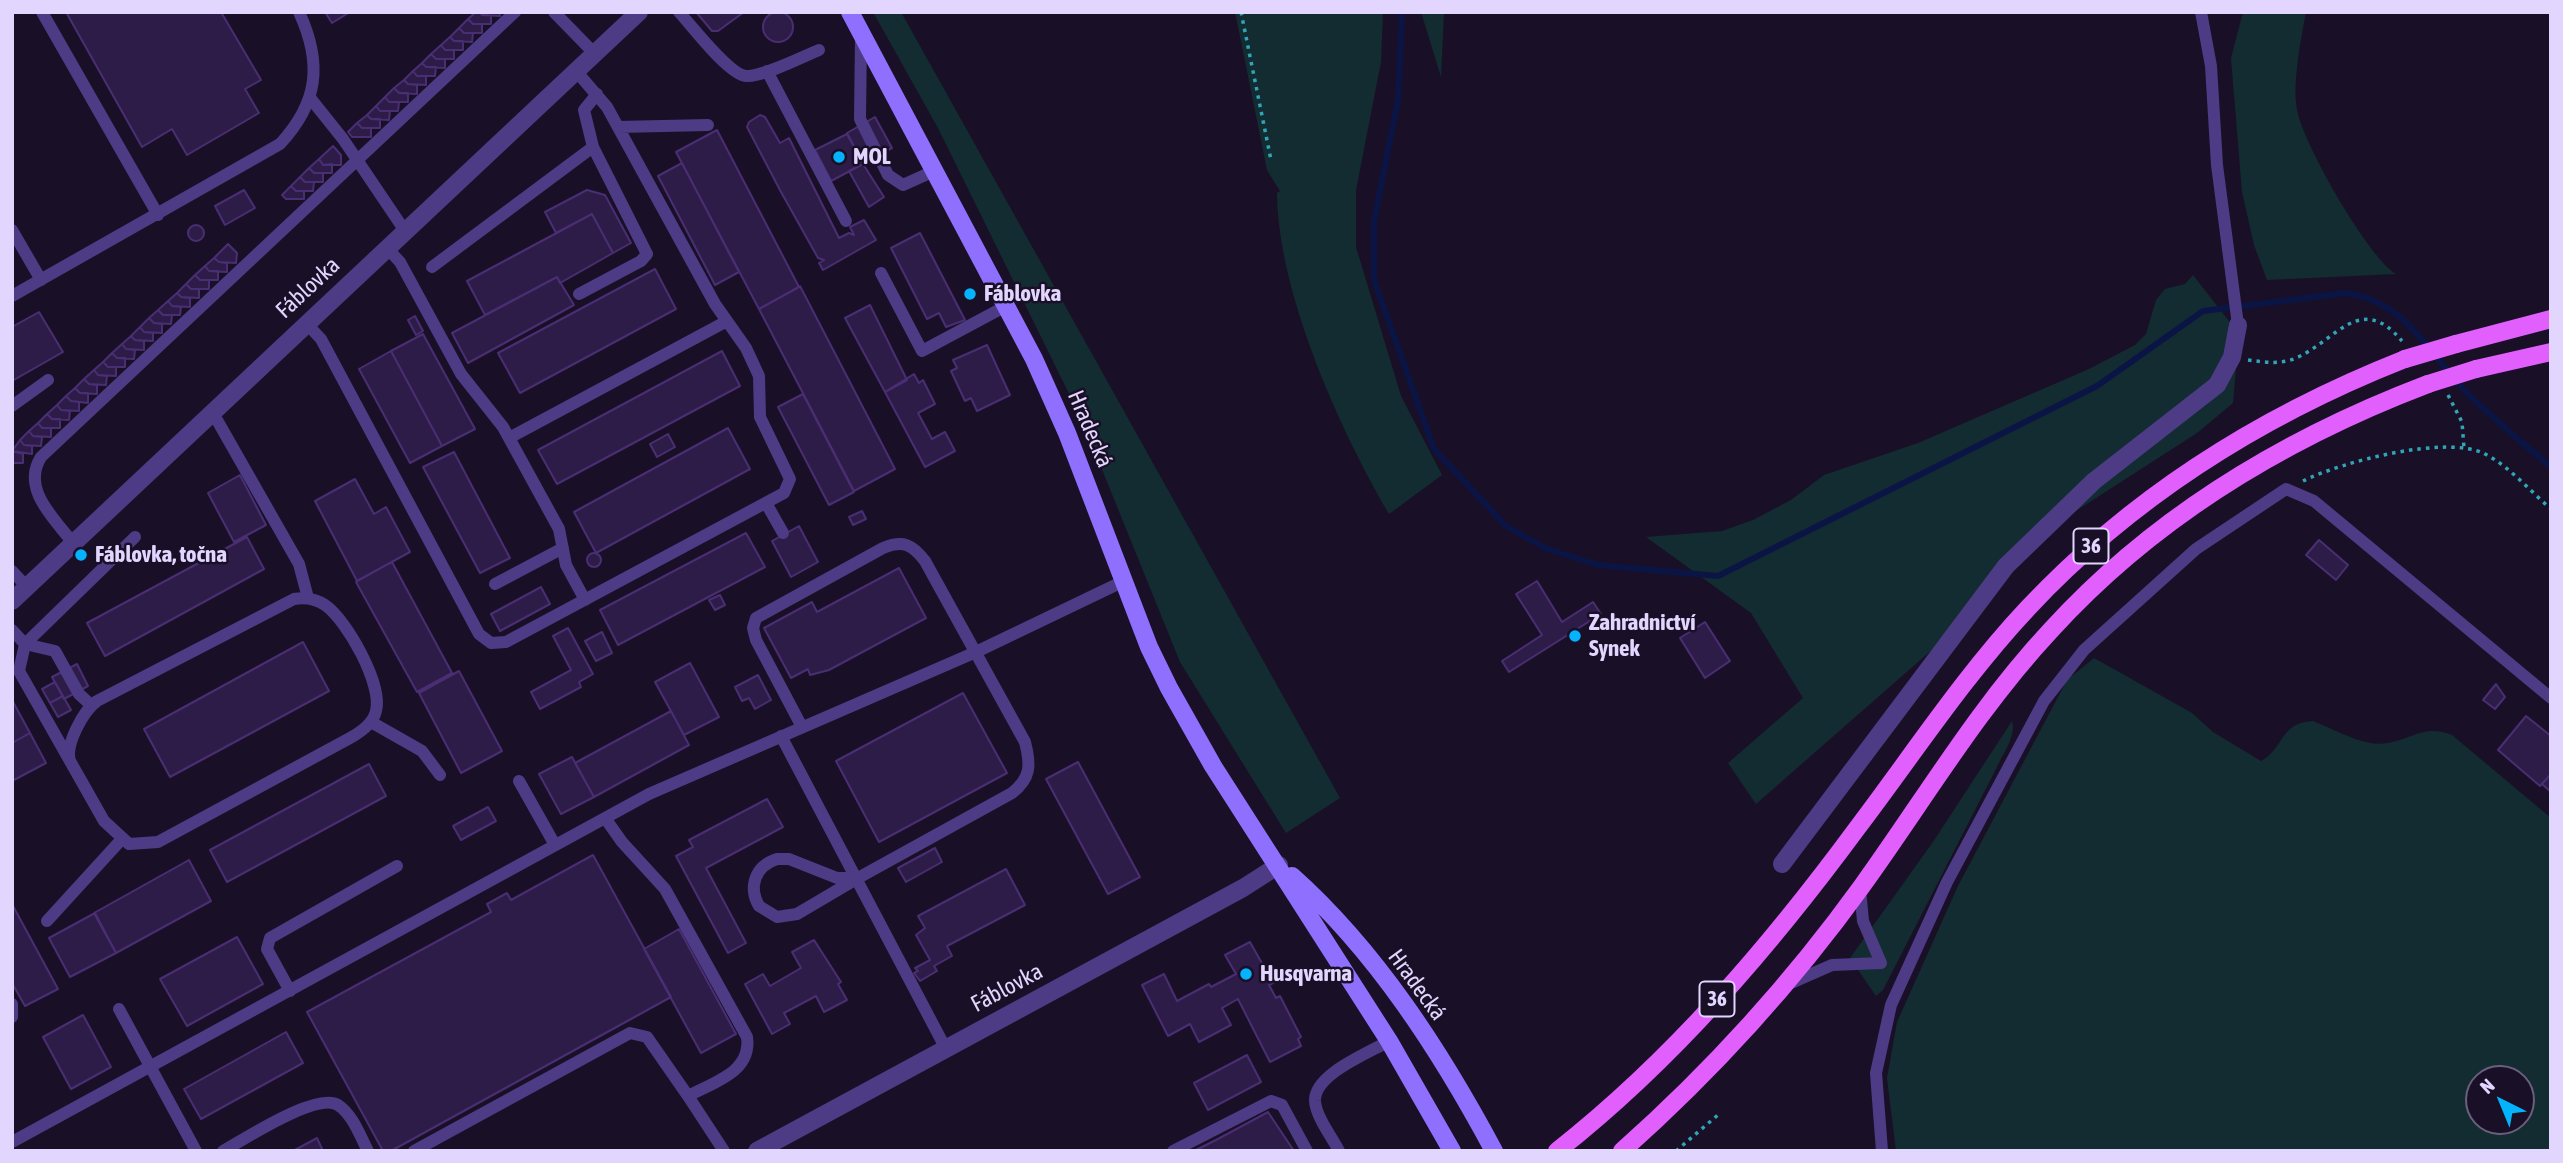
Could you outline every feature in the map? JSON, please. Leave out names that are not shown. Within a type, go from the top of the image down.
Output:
[{"type":"main road","name":"Hradecká","points":[[850,12],[1006,306],[1067,433],[1150,647],[1175,698],[1213,766],[1390,1041],[1452,1151]]},
{"type":"main road","name":"36","points":[[1557,1151],[1604,1114],[1666,1054],[1746,967],[1829,866],[1994,646],[2066,569],[2124,518],[2224,447],[2295,407],[2405,359],[2551,319]]},
{"type":"main road","name":"36","points":[[1622,1151],[1682,1098],[1783,987],[1860,889],[1986,706],[2052,628],[2116,567],[2174,520],[2274,454],[2348,417],[2428,384],[2476,369],[2551,352]]},
{"type":"main road","name":"Hradecká","points":[[1279,865],[1328,908],[1410,1013],[1494,1151]]},
{"type":"street","name":"Fáblovka","points":[[12,601],[639,12]]},
{"type":"street","points":[[1782,864],[2006,566],[2094,481],[2217,385],[2232,357],[2238,325]]},
{"type":"street","name":"Fáblovka","points":[[757,1151],[1243,888],[1279,865]]},
{"type":"lane","points":[[42,12],[158,215]]},
{"type":"lane","points":[[12,296],[280,144],[301,122],[311,99],[312,54],[309,33],[299,12]]},
{"type":"lane","points":[[73,543],[36,489],[33,469],[41,457],[515,12]]},
{"type":"lane","points":[[554,12],[595,54]]},
{"type":"lane","points":[[679,12],[737,73],[750,76],[819,50]]},
{"type":"lane","points":[[2201,12],[2211,66],[2217,164],[2238,325]]},
{"type":"lane","points":[[861,32],[860,119],[888,176],[902,185],[911,184],[934,171]]},
{"type":"lane","points":[[306,323],[321,339],[484,640],[497,644],[506,642],[784,493],[790,479],[760,417],[760,385],[756,368],[618,127],[597,94],[576,71]]},
{"type":"lane","points":[[766,71],[846,221]]},
{"type":"lane","points":[[579,294],[641,261],[647,254],[593,147],[584,110],[597,94]]},
{"type":"lane","points":[[311,99],[357,160],[405,232]]},
{"type":"lane","points":[[618,127],[708,125]]},
{"type":"lane","points":[[432,267],[593,147]]},
{"type":"lane","points":[[12,229],[41,280]]},
{"type":"lane","points":[[387,248],[400,262],[461,374],[495,415],[509,438],[559,529],[566,565],[585,600]]},
{"type":"lane","points":[[881,273],[922,351],[1006,306]]},
{"type":"lane","points":[[509,438],[727,321]]},
{"type":"lane","points":[[12,405],[48,380]]},
{"type":"lane","points":[[218,420],[299,564],[308,598]]},
{"type":"lane","points":[[1882,1151],[1877,1073],[1891,1005],[1947,882],[2044,701],[2084,650],[2196,549],[2286,489],[2301,494],[2324,508],[2551,698]]},
{"type":"lane","points":[[766,503],[783,533]]},
{"type":"lane","points":[[69,761],[69,747],[92,705],[281,603],[308,598],[319,602],[335,614],[365,663],[377,703],[371,722],[350,738],[158,842],[138,845],[121,840],[104,821],[69,761],[19,671],[25,644],[135,537]]},
{"type":"lane","points":[[802,727],[756,640],[754,623],[765,611],[883,548],[904,543],[918,551],[1025,742],[1029,773],[1024,783],[1012,793],[791,917],[770,915],[759,906],[754,893],[757,874],[765,864],[776,859],[789,859],[837,878],[858,877]]},
{"type":"lane","points":[[495,584],[564,548]]},
{"type":"lane","points":[[12,571],[27,587]]},
{"type":"lane","points":[[12,1142],[649,794],[976,652],[1124,581]]},
{"type":"lane","points":[[12,631],[25,644],[55,651],[79,694],[92,705]]},
{"type":"lane","points":[[371,722],[422,751],[440,775]]},
{"type":"lane","points":[[781,736],[858,877],[946,1049]]},
{"type":"lane","points":[[519,781],[555,845]]},
{"type":"lane","points":[[605,818],[616,836],[666,889],[747,1037],[746,1056],[736,1070],[688,1096]]},
{"type":"lane","points":[[47,921],[121,840]]},
{"type":"lane","points":[[290,992],[267,949],[270,938],[397,866]]},
{"type":"lane","points":[[1783,987],[1832,965],[1881,963],[1863,921],[1860,889]]},
{"type":"lane","points":[[12,1004],[12,1017]]},
{"type":"lane","points":[[118,1009],[196,1151]]},
{"type":"lane","points":[[414,1151],[630,1034],[640,1033],[654,1044],[724,1151]]},
{"type":"lane","points":[[1339,1151],[1317,1107],[1318,1088],[1332,1073],[1390,1041]]},
{"type":"lane","points":[[1173,1151],[1272,1101],[1282,1105],[1307,1151]]},
{"type":"lane","points":[[223,1151],[307,1107],[324,1102],[340,1106],[346,1112],[369,1151]]},
{"type":"path","points":[[1241,12],[1272,160]]},
{"type":"path","points":[[2286,489],[2335,467],[2380,455],[2464,448],[2482,452],[2495,460],[2551,509]]},
{"type":"path","points":[[1676,1151],[1719,1114]]},
{"type":"green space","points":[[873,12],[901,12],[1340,798],[1286,833],[1180,662],[1082,420],[938,128]]},
{"type":"green space","points":[[1235,12],[1383,12],[1381,62],[1356,190],[1356,247],[1401,396],[1442,475],[1389,514],[1332,401],[1300,316],[1280,232],[1277,193],[1280,191],[1267,170]]},
{"type":"green space","points":[[1421,12],[1444,12],[1441,77]]},
{"type":"green space","points":[[2243,12],[2306,12],[2296,91],[2296,103],[2303,130],[2325,175],[2355,225],[2384,264],[2396,274],[2267,280],[2254,245],[2242,192],[2231,58]]},
{"type":"green space","points":[[2193,275],[2239,334],[2233,403],[2197,433],[2065,518],[1950,634],[1756,804],[1728,763],[1803,698],[1751,613],[1646,537],[1722,531],[1753,520],[1791,500],[1824,475],[1918,443],[2089,369],[2135,345],[2146,334],[2156,300],[2165,289],[2185,284]]},
{"type":"green space","points":[[2094,658],[2192,713],[2213,732],[2261,761],[2269,756],[2294,726],[2313,721],[2360,740],[2379,744],[2427,731],[2452,735],[2551,818],[2551,1151],[1896,1151],[1887,1078],[1897,1022],[1958,886],[2067,680]]},
{"type":"green space","points":[[2012,721],[2012,736],[1883,990],[1876,996],[1850,958],[1935,839]]},
{"type":"building","points":[[66,12],[221,12],[261,80],[245,89],[259,113],[187,155],[172,129],[142,147]]},
{"type":"building","points":[[325,12],[350,12],[332,23]]},
{"type":"building","points":[[476,12],[491,16],[491,24],[473,24],[468,19]]},
{"type":"building","points":[[479,12],[500,12],[500,16],[482,15]]},
{"type":"building","points":[[696,12],[744,12],[718,31],[712,31]]},
{"type":"building","points":[[778,12],[789,16],[793,27],[789,38],[778,42],[767,38],[763,27],[767,16]]},
{"type":"building","points":[[468,19],[473,24],[482,24],[482,33],[464,33],[459,28]]},
{"type":"building","points":[[459,28],[464,33],[473,33],[472,42],[454,41],[450,37]]},
{"type":"building","points":[[450,37],[454,41],[463,41],[463,50],[445,50],[441,45]]},
{"type":"building","points":[[441,45],[445,50],[454,50],[454,59],[436,59],[431,54]]},
{"type":"building","points":[[431,54],[436,59],[445,59],[445,68],[426,67],[422,63]]},
{"type":"building","points":[[422,63],[426,67],[436,67],[435,76],[417,76],[413,71]]},
{"type":"building","points":[[413,71],[417,76],[426,76],[426,85],[408,84],[404,80]]},
{"type":"building","points":[[404,80],[408,84],[417,85],[417,94],[399,93],[394,88]]},
{"type":"building","points":[[394,88],[399,93],[408,93],[408,102],[389,102],[385,97]]},
{"type":"building","points":[[385,97],[389,102],[399,102],[398,111],[380,111],[376,106]]},
{"type":"building","points":[[376,106],[380,111],[390,111],[389,120],[371,119],[367,115]]},
{"type":"building","points":[[367,115],[371,119],[380,119],[380,128],[362,128],[357,123]]},
{"type":"building","points":[[760,115],[765,117],[780,143],[789,138],[839,238],[849,233],[854,235],[850,227],[864,220],[876,240],[823,270],[819,263],[824,260],[818,258],[747,127],[749,122]]},
{"type":"building","points":[[875,117],[892,148],[863,163],[847,133]]},
{"type":"building","points":[[357,123],[362,128],[371,128],[371,137],[352,137],[348,132]]},
{"type":"building","points":[[717,130],[799,287],[759,309],[676,152]]},
{"type":"building","name":"MOL","points":[[847,134],[863,164],[831,181],[815,150]]},
{"type":"building","points":[[333,146],[341,155],[341,165],[323,165],[319,159]]},
{"type":"building","points":[[319,159],[323,165],[332,164],[332,173],[314,173],[309,168]]},
{"type":"building","points":[[682,163],[739,272],[715,285],[658,176]]},
{"type":"building","points":[[863,164],[884,197],[869,207],[849,171]]},
{"type":"building","points":[[309,168],[314,173],[323,173],[323,182],[305,182],[300,177]]},
{"type":"building","points":[[300,177],[305,182],[314,182],[313,191],[296,191],[291,186]]},
{"type":"building","points":[[291,186],[296,191],[304,191],[304,199],[286,199],[282,195]]},
{"type":"building","points":[[244,190],[255,208],[225,225],[215,206]]},
{"type":"building","points":[[587,190],[605,195],[631,243],[613,253],[592,214],[556,233],[545,212]]},
{"type":"building","points":[[592,214],[613,253],[560,283],[557,277],[485,315],[467,281]]},
{"type":"building","points":[[196,225],[204,233],[196,241],[188,233]]},
{"type":"building","points":[[920,233],[965,320],[946,327],[939,313],[927,319],[891,248]]},
{"type":"building","points":[[228,244],[237,253],[236,263],[219,262],[214,258]]},
{"type":"building","points":[[214,258],[227,263],[227,272],[209,271],[205,266]]},
{"type":"building","points":[[205,266],[209,271],[218,271],[218,280],[200,280],[195,275]]},
{"type":"building","points":[[655,269],[676,309],[520,393],[498,353]]},
{"type":"building","points":[[195,275],[200,280],[209,280],[209,289],[191,289],[186,284]]},
{"type":"building","points":[[557,277],[574,305],[468,363],[452,333]]},
{"type":"building","points":[[186,284],[191,289],[199,289],[199,298],[181,297],[177,293]]},
{"type":"building","points":[[800,286],[895,469],[854,491],[759,309]]},
{"type":"building","points":[[177,293],[181,297],[190,298],[190,307],[172,306],[168,301]]},
{"type":"building","points":[[168,301],[172,306],[181,307],[180,315],[163,315],[158,310]]},
{"type":"building","points":[[870,305],[907,380],[885,392],[845,318]]},
{"type":"building","points":[[158,310],[163,315],[172,315],[171,324],[154,323],[149,318]]},
{"type":"building","points":[[39,312],[63,352],[12,381],[12,327]]},
{"type":"building","points":[[415,316],[423,331],[416,335],[408,320]]},
{"type":"building","points":[[149,318],[154,323],[162,324],[162,333],[144,332],[140,327]]},
{"type":"building","points":[[140,327],[144,332],[153,333],[153,341],[135,340],[131,336]]},
{"type":"building","points":[[423,334],[475,429],[442,446],[391,351]]},
{"type":"building","points":[[131,336],[135,340],[144,341],[144,350],[126,349],[122,344]]},
{"type":"building","points":[[122,344],[126,349],[135,350],[134,359],[117,358],[112,353]]},
{"type":"building","points":[[987,345],[1010,395],[977,411],[971,398],[965,401],[951,371],[957,368],[953,360]]},
{"type":"building","points":[[391,351],[442,446],[410,463],[359,369]]},
{"type":"building","points":[[722,351],[740,386],[557,484],[538,450]]},
{"type":"building","points":[[112,353],[117,358],[125,358],[125,367],[108,367],[103,362]]},
{"type":"building","points":[[103,362],[108,367],[116,367],[116,376],[98,375],[94,370]]},
{"type":"building","points":[[94,370],[98,375],[107,376],[106,385],[89,384],[84,379]]},
{"type":"building","points":[[914,374],[919,383],[923,380],[935,404],[918,413],[932,439],[945,432],[955,451],[925,467],[885,392]]},
{"type":"building","points":[[84,379],[89,384],[97,385],[97,394],[80,393],[75,388]]},
{"type":"building","points":[[75,388],[80,393],[88,393],[88,403],[71,401],[66,396]]},
{"type":"building","points":[[803,394],[854,492],[829,505],[778,407]]},
{"type":"building","points":[[66,396],[71,401],[79,402],[79,411],[61,410],[57,405]]},
{"type":"building","points":[[57,405],[61,410],[70,411],[69,420],[52,419],[47,414]]},
{"type":"building","points":[[47,414],[52,419],[60,419],[60,428],[42,428],[38,423]]},
{"type":"building","points":[[38,423],[42,428],[51,428],[51,437],[33,436],[29,431]]},
{"type":"building","points":[[728,428],[750,469],[596,553],[574,512]]},
{"type":"building","points":[[29,431],[33,436],[42,437],[41,446],[24,445],[20,440]]},
{"type":"building","points":[[668,434],[675,447],[657,457],[650,444]]},
{"type":"building","points":[[20,440],[24,445],[32,446],[32,454],[12,451]]},
{"type":"building","points":[[12,451],[23,454],[23,463],[12,463]]},
{"type":"building","points":[[454,452],[510,558],[480,573],[423,467]]},
{"type":"building","points":[[240,475],[266,525],[234,542],[208,493]]},
{"type":"building","points":[[355,479],[374,514],[386,507],[410,552],[357,581],[315,501]]},
{"type":"building","points":[[862,511],[866,519],[853,525],[849,517]]},
{"type":"building","points":[[799,526],[818,562],[791,577],[772,541]]},
{"type":"building","points":[[746,533],[765,567],[618,645],[600,610]]},
{"type":"building","points":[[247,537],[264,569],[105,656],[87,623]]},
{"type":"building","points":[[2319,540],[2348,565],[2336,580],[2306,555]]},
{"type":"building","points":[[594,553],[599,555],[599,565],[594,567],[589,565],[587,560],[589,555]]},
{"type":"building","points":[[392,562],[452,673],[417,692],[356,582]]},
{"type":"building","points":[[899,568],[926,618],[829,670],[810,675],[808,669],[791,678],[764,628],[812,602],[817,612]]},
{"type":"building","points":[[1537,581],[1562,622],[1593,602],[1601,614],[1509,672],[1502,661],[1542,635],[1516,594]]},
{"type":"building","points":[[541,587],[550,604],[500,631],[491,614]]},
{"type":"building","points":[[720,595],[725,605],[715,610],[709,600]]},
{"type":"building","points":[[1705,622],[1730,661],[1705,678],[1680,638]]},
{"type":"building","points":[[568,628],[593,674],[579,682],[581,687],[540,709],[531,692],[571,670],[553,636]]},
{"type":"building","points":[[602,632],[612,653],[596,661],[585,641]]},
{"type":"building","points":[[303,642],[329,691],[170,777],[144,729]]},
{"type":"building","points":[[690,663],[719,717],[684,735],[655,682]]},
{"type":"building","points":[[77,664],[88,686],[64,699],[52,677]]},
{"type":"building","points":[[459,671],[502,751],[461,773],[419,693]]},
{"type":"building","points":[[758,675],[771,700],[755,709],[749,698],[742,701],[735,687]]},
{"type":"building","points":[[55,682],[63,696],[50,703],[42,689]]},
{"type":"building","points":[[2496,684],[2505,697],[2495,709],[2483,700]]},
{"type":"building","points":[[963,693],[1007,773],[879,842],[836,761]]},
{"type":"building","points":[[63,696],[71,710],[58,717],[50,703]]},
{"type":"building","points":[[12,700],[30,733],[12,743]]},
{"type":"building","points":[[671,711],[689,745],[594,797],[575,763]]},
{"type":"building","points":[[2526,716],[2551,736],[2551,774],[2540,786],[2498,750]]},
{"type":"building","points":[[30,733],[46,763],[12,781],[12,743]]},
{"type":"building","points":[[572,757],[594,797],[561,814],[539,774]]},
{"type":"building","points":[[1078,762],[1140,877],[1108,894],[1046,779]]},
{"type":"building","points":[[369,764],[386,796],[227,882],[210,850]]},
{"type":"building","points":[[2551,774],[2551,792],[2542,784]]},
{"type":"building","points":[[767,799],[783,827],[706,868],[746,943],[728,953],[676,856],[693,847],[689,840]]},
{"type":"building","points":[[488,807],[496,821],[461,840],[453,826]]},
{"type":"building","points":[[935,848],[942,862],[906,882],[898,868]]},
{"type":"building","points":[[593,855],[671,997],[391,1151],[383,1151],[307,1012],[491,912],[487,904],[507,893],[511,900]]},
{"type":"building","points":[[189,860],[211,901],[116,953],[94,913]]},
{"type":"building","points":[[1006,869],[1025,905],[947,946],[952,956],[934,966],[937,971],[920,981],[914,973],[918,971],[915,968],[930,960],[916,935],[925,928],[918,916]]},
{"type":"building","points":[[12,904],[58,989],[25,1006],[12,983]]},
{"type":"building","points":[[95,913],[116,953],[70,977],[49,938]]},
{"type":"building","points":[[679,929],[736,1034],[701,1053],[644,949]]},
{"type":"building","points":[[237,937],[263,984],[187,1026],[160,979]]},
{"type":"building","points":[[814,940],[841,982],[838,984],[847,1000],[824,1012],[816,996],[784,1013],[790,1024],[772,1034],[745,984],[763,974],[770,986],[801,968],[792,952]]},
{"type":"building","points":[[1250,942],[1273,983],[1269,985],[1276,998],[1280,996],[1301,1037],[1298,1039],[1301,1046],[1270,1062],[1238,999],[1222,1008],[1231,1025],[1199,1042],[1190,1024],[1168,1036],[1142,985],[1164,974],[1177,1001],[1209,984],[1211,987],[1236,974],[1225,955]]},
{"type":"building","points":[[83,1015],[111,1067],[71,1089],[43,1037]]},
{"type":"building","points":[[286,1032],[303,1063],[201,1119],[184,1089]]},
{"type":"building","points":[[1247,1055],[1261,1082],[1208,1110],[1194,1083]]},
{"type":"building","points":[[1268,1112],[1294,1151],[1194,1151],[1216,1140]]},
{"type":"building","points":[[317,1138],[323,1151],[293,1151]]},
{"type":"waterway","points":[[1402,12],[1398,100],[1374,221],[1374,280],[1434,449],[1506,526],[1545,548],[1598,565],[1718,576],[2097,386],[2203,311],[2345,293],[2367,298],[2401,319],[2416,332],[2470,396],[2551,467]]},
{"type":"place","name":"MOL","points":[[839,157]]},
{"type":"place","name":"Fáblovka","points":[[970,294]]},
{"type":"place","name":"Fáblovka, točna","points":[[81,555]]},
{"type":"place","name":"Zahradnictví Synek","points":[[1575,636]]},
{"type":"place","name":"Husqvarna","points":[[1246,974]]}]
